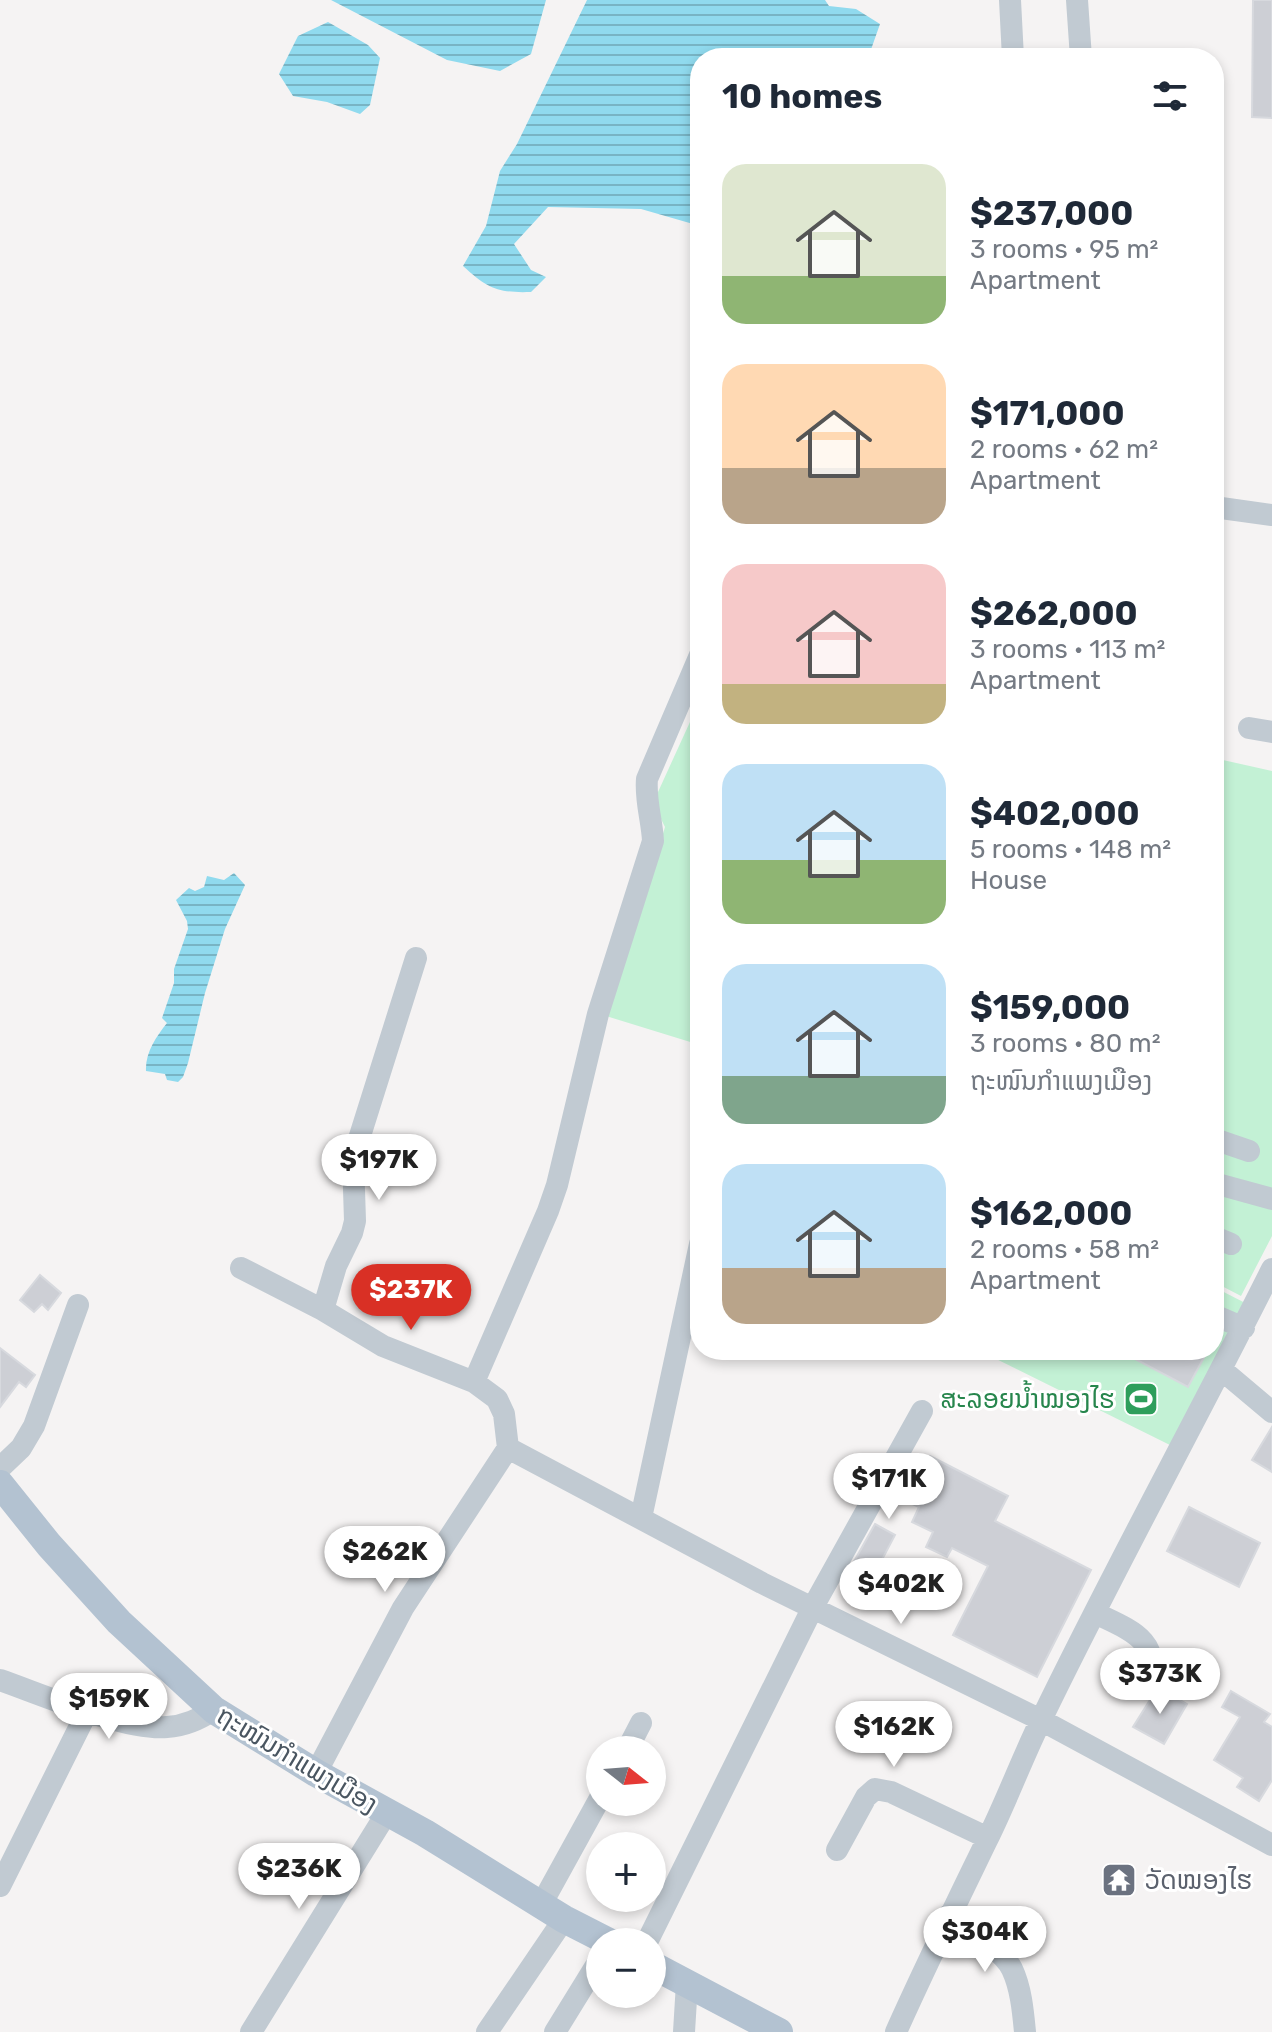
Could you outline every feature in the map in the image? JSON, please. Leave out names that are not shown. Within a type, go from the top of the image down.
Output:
[{"type":"main road","name":"ຖະໜົນກຳແພງເມືອງ","points":[[0,1484],[49,1545],[119,1622],[214,1710],[586,1930]]},
{"type":"main road","points":[[666,1972],[778,2032]]},
{"type":"street","points":[[1010,0],[1012,48]]},
{"type":"street","points":[[1077,0],[1080,48]]},
{"type":"street","points":[[1224,508],[1272,515]]},
{"type":"street","points":[[474,1382],[557,1185],[598,1014],[653,841],[646,794],[647,779],[690,678]]},
{"type":"street","points":[[1249,728],[1272,732]]},
{"type":"street","points":[[323,1310],[336,1266],[352,1233],[357,1207],[353,1158],[416,958]]},
{"type":"street","points":[[1224,1142],[1249,1151]]},
{"type":"street","points":[[1224,1186],[1272,1199]]},
{"type":"street","points":[[241,1268],[323,1310],[383,1346],[474,1382],[497,1399],[504,1414],[508,1448],[403,1608],[316,1773]]},
{"type":"street","points":[[896,2032],[1041,1720],[1272,1269]]},
{"type":"street","points":[[641,1518],[690,1290]]},
{"type":"street","points":[[0,1468],[21,1448],[34,1426],[78,1305]]},
{"type":"street","points":[[1224,1319],[1244,1328]]},
{"type":"street","points":[[1222,1370],[1272,1412]]},
{"type":"street","points":[[654,1928],[813,1607],[922,1411]]},
{"type":"street","points":[[508,1448],[813,1607],[1041,1720],[1272,1845]]},
{"type":"street","points":[[1095,1613],[1134,1632],[1146,1646],[1152,1658],[1152,1670],[1144,1685]]},
{"type":"street","points":[[0,1680],[138,1727],[167,1727],[194,1722],[214,1710]]},
{"type":"street","points":[[0,1886],[88,1710]]},
{"type":"street","points":[[634,1736],[641,1723]]},
{"type":"street","points":[[837,1850],[866,1797],[875,1789],[891,1792],[988,1838]]},
{"type":"street","points":[[251,2032],[386,1814]]},
{"type":"street","points":[[487,2032],[553,1912],[593,1816]]},
{"type":"street","points":[[949,1915],[988,1944],[1011,1967],[1021,2000],[1025,2032]]},
{"type":"street","points":[[555,2032],[586,1982]]},
{"type":"street","points":[[684,2032],[687,1983]]},
{"type":"green space","points":[[690,722],[690,1042],[606,1016],[665,827],[653,803]]},
{"type":"green space","points":[[1224,760],[1272,771],[1272,1236],[1241,1296],[1224,1287]]},
{"type":"green space","name":"ສະລອຍນ້ຳໝອງໄຮ","points":[[1224,1292],[1253,1307],[1178,1449],[998,1360],[1224,1360]]},
{"type":"water","points":[[331,0],[546,0],[531,54],[500,71],[447,60]]},
{"type":"water","points":[[587,0],[825,0],[829,6],[856,9],[880,24],[872,48],[690,48],[690,223],[641,209],[548,207],[514,244],[531,270],[546,277],[531,292],[494,288],[463,266],[486,226],[500,171],[517,144]]},
{"type":"water","points":[[328,22],[368,45],[380,58],[370,105],[360,114],[327,102],[293,96],[279,74],[298,36]]},
{"type":"water","points":[[234,873],[245,885],[225,929],[188,1063],[178,1082],[167,1080],[165,1074],[146,1071],[146,1064],[152,1046],[167,1023],[162,1018],[188,929],[176,900],[189,888],[195,891],[204,887],[207,876],[224,880]]},
{"type":"building","points":[[1253,0],[1272,0],[1272,118],[1252,117]]},
{"type":"building","points":[[40,1275],[61,1293],[48,1310],[42,1304],[34,1312],[20,1300]]},
{"type":"building","points":[[0,1348],[35,1375],[26,1387],[19,1382],[0,1407]]},
{"type":"building","points":[[1137,1360],[1203,1360],[1188,1387]]},
{"type":"building","points":[[1272,1427],[1272,1472],[1252,1460]]},
{"type":"building","points":[[930,1456],[1008,1496],[995,1521],[1091,1570],[1037,1677],[953,1635],[988,1566],[952,1548],[947,1557],[926,1547],[933,1532],[912,1522],[919,1507],[908,1502]]},
{"type":"building","points":[[1189,1507],[1260,1543],[1239,1587],[1167,1551]]},
{"type":"building","points":[[875,1524],[895,1535],[864,1594],[842,1583]]},
{"type":"building","points":[[1158,1687],[1187,1704],[1164,1744],[1133,1727]]},
{"type":"building","points":[[1231,1691],[1270,1714],[1264,1722],[1272,1727],[1272,1780],[1259,1801],[1237,1787],[1243,1778],[1214,1760],[1240,1717],[1222,1707]]},
{"type":"place","name":"ສະລອຍນ້ຳໝອງໄຮ","points":[[1141,1399]]},
{"type":"place","name":"ວັດໝອງໄຮ","points":[[1119,1880]]}]
